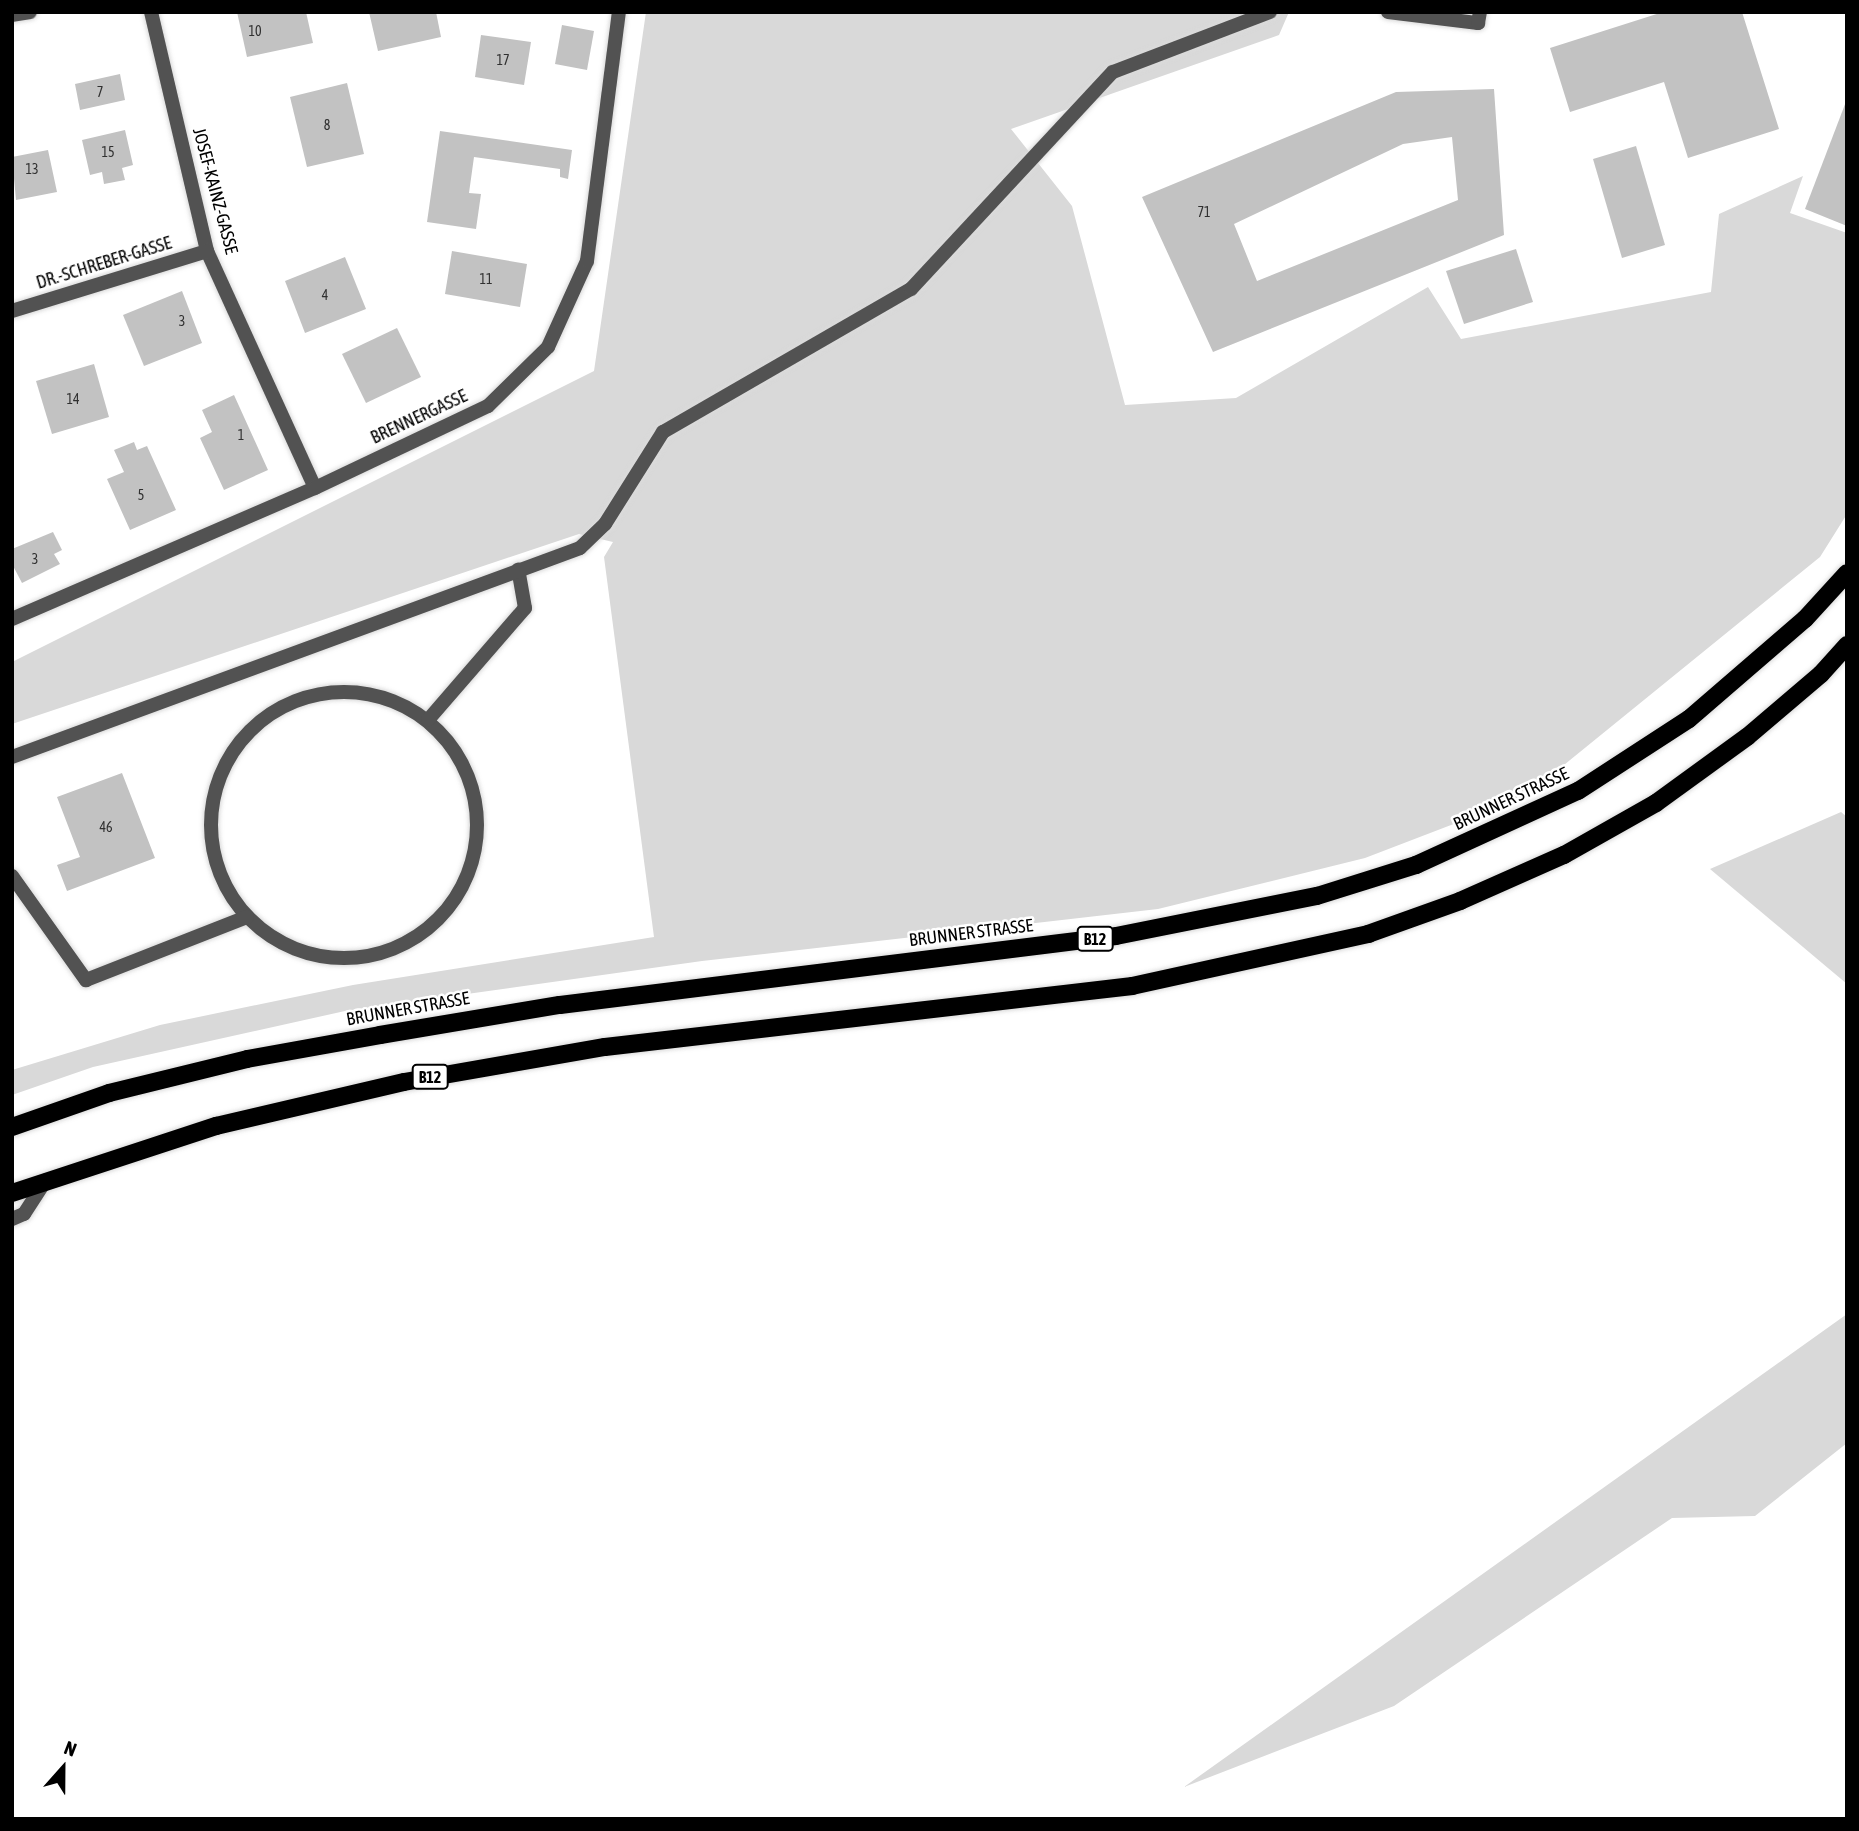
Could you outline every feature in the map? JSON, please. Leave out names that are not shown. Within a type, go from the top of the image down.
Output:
[{"type":"main road","name":"BRUNNER STRASSE","points":[[12,1127],[109,1093],[247,1059],[380,1035],[560,1005],[1116,936],[1317,896],[1416,865],[1578,791],[1689,719],[1785,638],[1847,573]]},
{"type":"main road","name":"B12","points":[[12,1193],[216,1126],[404,1082],[605,1047],[1132,986],[1261,961],[1368,934],[1460,901],[1552,860],[1656,803],[1747,737],[1821,674],[1847,645]]},
{"type":"street","points":[[12,15],[30,12]]},
{"type":"street","name":"JOSEF-KAINZ-GASSE","points":[[151,12],[208,251],[315,488]]},
{"type":"street","name":"BRENNERGASSE","points":[[12,619],[315,488],[488,406],[548,347],[587,261],[619,12]]},
{"type":"street","points":[[12,757],[580,548],[605,524],[663,432],[911,289],[1113,72],[1270,12]]},
{"type":"street","points":[[1388,12],[1478,23],[1480,12]]},
{"type":"street","name":"DR.-SCHREBER-GASSE","points":[[12,311],[208,251]]},
{"type":"street","points":[[428,720],[526,608],[518,570]]},
{"type":"street","points":[[334,690],[384,696],[428,720],[460,757],[477,803],[476,851],[458,896],[425,932],[369,955],[333,958],[286,946],[247,917],[219,875],[209,826],[218,776],[244,733],[285,704],[334,690]]},
{"type":"street","points":[[12,876],[86,981],[247,917]]},
{"type":"street","points":[[12,1219],[24,1214],[46,1180]]},
{"type":"shaded area","points":[[646,12],[1289,12],[1279,35],[1011,129],[1072,206],[1125,405],[1236,398],[1428,287],[1461,339],[1711,292],[1719,214],[1803,176],[1790,213],[1847,233],[1847,514],[1820,557],[1559,769],[1511,802],[1365,858],[1158,909],[702,961],[345,1011],[93,1067],[12,1095],[12,1070],[160,1025],[353,985],[654,937],[604,557],[613,542],[579,534],[12,724],[12,662],[594,371]]},
{"type":"shaded area","points":[[1841,812],[1847,817],[1847,984],[1710,869]]},
{"type":"shaded area","points":[[1847,1314],[1847,1443],[1755,1516],[1672,1518],[1394,1706],[1184,1787]]},
{"type":"building","points":[[237,12],[306,12],[313,43],[247,57]]},
{"type":"building","points":[[369,12],[436,12],[441,37],[378,51]]},
{"type":"building","points":[[1663,12],[1742,12],[1779,129],[1688,158],[1664,82],[1570,112],[1550,48]]},
{"type":"building","points":[[562,25],[594,31],[587,70],[555,64]]},
{"type":"building","points":[[481,35],[531,42],[524,85],[475,77]]},
{"type":"building","points":[[120,74],[125,100],[80,110],[75,84]]},
{"type":"building","points":[[347,83],[364,154],[307,167],[290,97]]},
{"type":"building","points":[[1494,89],[1504,235],[1213,352],[1142,197],[1396,92]],"holes":[[[1452,137],[1458,200],[1257,281],[1234,224],[1403,144]]]},
{"type":"building","points":[[1847,99],[1847,226],[1805,209]]},
{"type":"building","points":[[125,130],[133,165],[122,168],[125,180],[104,184],[102,172],[90,175],[82,140]]},
{"type":"building","points":[[440,131],[572,150],[568,179],[560,177],[560,169],[474,157],[469,193],[481,194],[476,229],[427,222]]},
{"type":"building","points":[[1636,146],[1665,245],[1622,258],[1593,159]]},
{"type":"building","points":[[48,150],[57,192],[16,200],[12,157]]},
{"type":"building","points":[[1516,249],[1533,302],[1464,324],[1446,271]]},
{"type":"building","points":[[452,251],[527,264],[520,307],[445,294]]},
{"type":"building","points":[[345,257],[366,309],[305,333],[285,281]]},
{"type":"building","points":[[182,291],[202,343],[144,366],[123,315]]},
{"type":"building","points":[[397,328],[421,377],[366,403],[342,354]]},
{"type":"building","points":[[94,364],[109,417],[52,434],[36,381]]},
{"type":"building","points":[[234,395],[268,470],[224,490],[200,438],[212,432],[202,410]]},
{"type":"building","points":[[134,442],[137,450],[147,446],[176,510],[130,530],[107,479],[124,472],[114,450]]},
{"type":"building","points":[[53,532],[62,550],[54,554],[60,564],[22,583],[12,564],[12,549]]},
{"type":"building","points":[[122,773],[155,858],[67,891],[57,865],[80,857],[57,797]]}]
